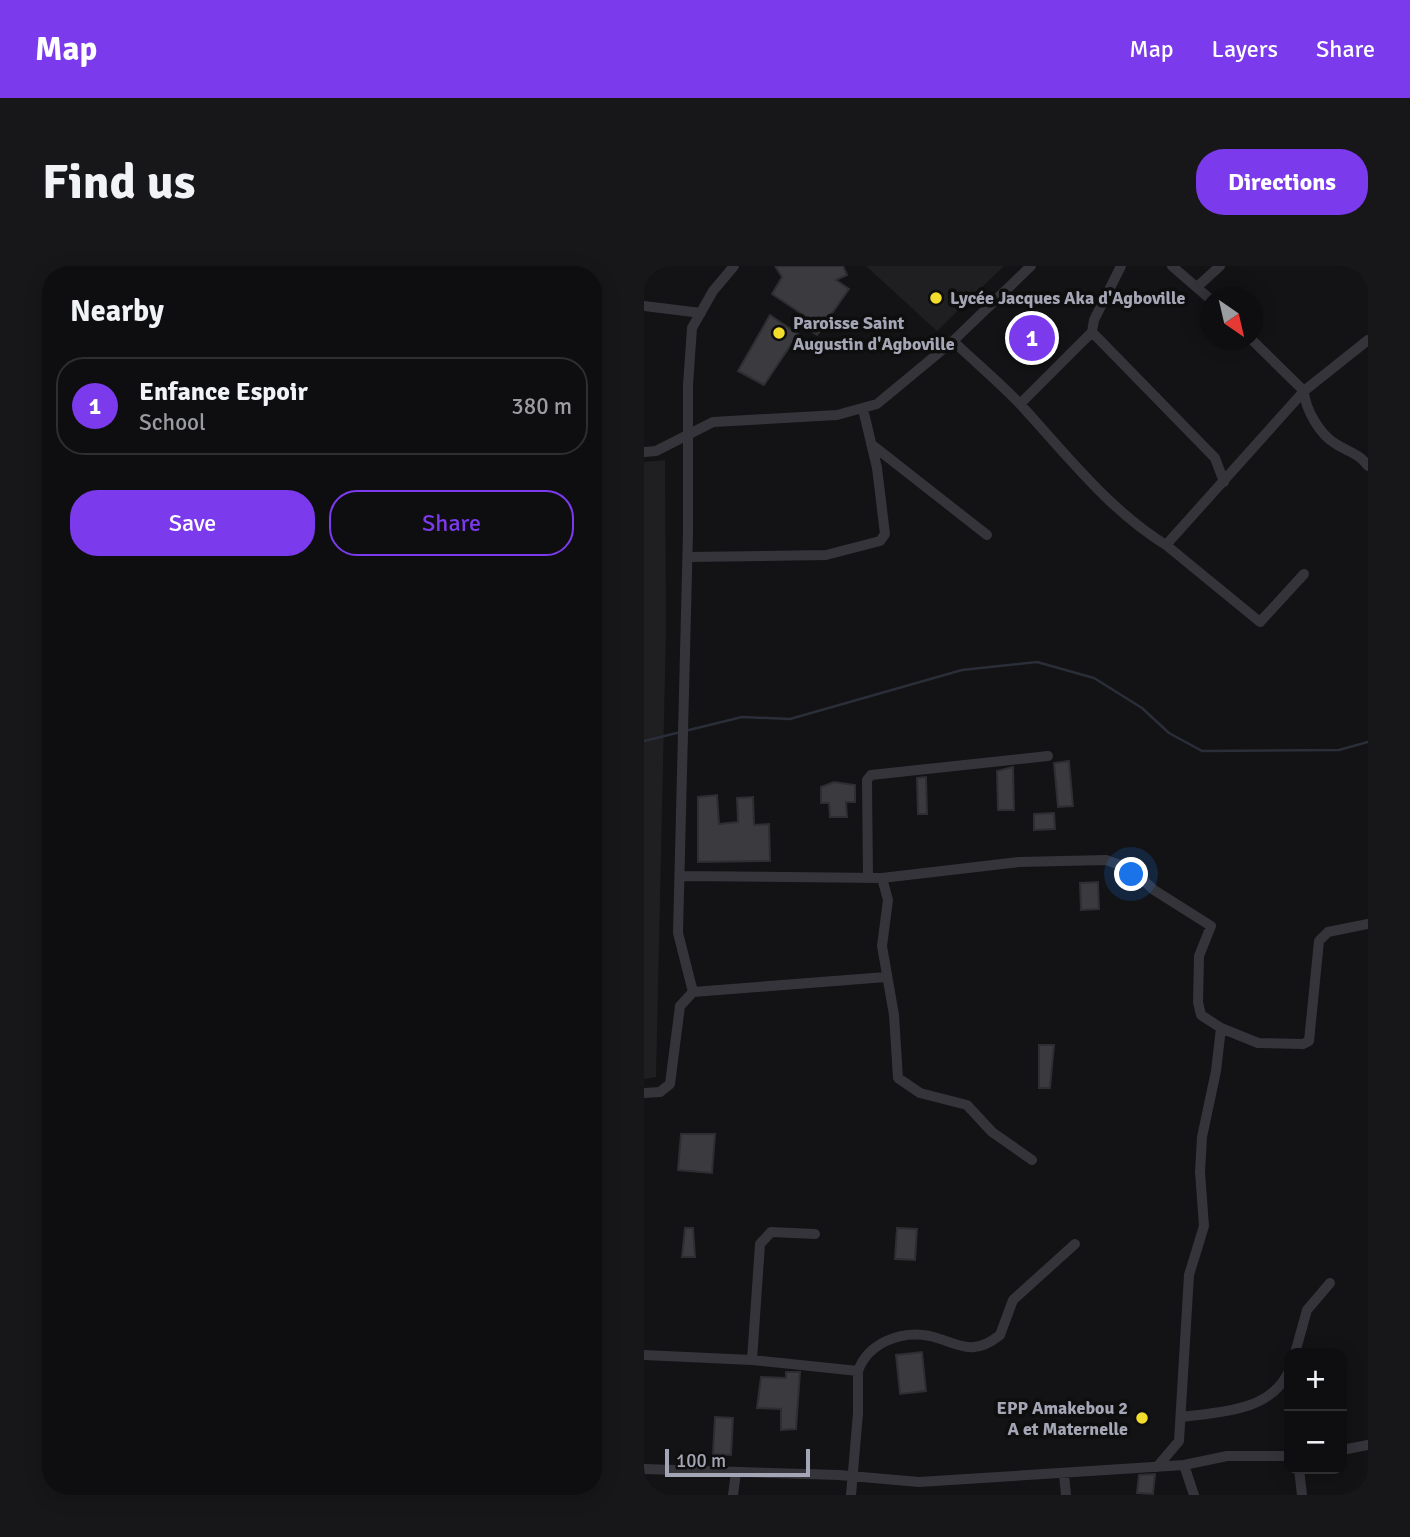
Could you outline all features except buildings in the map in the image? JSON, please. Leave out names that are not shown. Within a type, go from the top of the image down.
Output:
[{"type":"street","points":[[693,992],[678,933],[682,876],[688,557],[688,386],[692,328],[713,291],[734,266]]},
{"type":"street","points":[[644,452],[656,451],[713,422],[837,415],[877,404],[953,341],[1031,266]]},
{"type":"street","points":[[1020,404],[1092,332],[1097,314],[1121,266]]},
{"type":"street","points":[[1172,266],[1198,286],[1220,266]]},
{"type":"street","points":[[644,306],[701,313]]},
{"type":"street","points":[[1092,332],[1215,458],[1223,481]]},
{"type":"street","points":[[1166,545],[1304,391],[1368,340]]},
{"type":"street","points":[[953,341],[1020,404],[1059,450],[1127,514],[1261,622],[1304,574]]},
{"type":"street","points":[[1262,350],[1304,391],[1305,402],[1323,431],[1334,443],[1355,452],[1368,466]]},
{"type":"street","points":[[688,557],[826,555],[880,541],[886,534],[863,409]]},
{"type":"street","points":[[871,443],[987,535]]},
{"type":"street","points":[[1355,452],[1368,448]]},
{"type":"street","points":[[868,878],[867,780],[871,775],[1048,756]]},
{"type":"street","points":[[682,876],[882,878],[1019,862],[1106,860],[1121,863],[1154,890],[1211,926],[1199,956],[1198,1002],[1204,1019],[1258,1043],[1303,1044],[1309,1041],[1319,941],[1328,932],[1368,924]]},
{"type":"street","points":[[882,878],[888,900],[887,926],[882,938],[894,1015],[898,1078],[920,1093],[967,1105],[992,1132],[1032,1160]]},
{"type":"street","points":[[644,1093],[660,1092],[670,1084],[680,1006],[693,992],[886,977]]},
{"type":"street","points":[[1157,1467],[1177,1446],[1189,1275],[1205,1226],[1200,1172],[1202,1137],[1216,1071],[1221,1028]]},
{"type":"street","points":[[752,1360],[760,1244],[771,1232],[815,1234]]},
{"type":"street","points":[[851,1495],[858,1413],[858,1371],[862,1359],[891,1338],[930,1336],[965,1348],[991,1343],[1000,1335],[1006,1324],[1013,1300],[1075,1244]]},
{"type":"street","points":[[1297,1348],[1307,1310],[1329,1283]]},
{"type":"street","points":[[644,1355],[752,1360],[858,1371]]},
{"type":"street","points":[[1181,1417],[1247,1407],[1260,1401],[1284,1376]]},
{"type":"street","points":[[1347,1449],[1368,1445]]},
{"type":"street","points":[[644,1469],[852,1476],[919,1482],[1184,1465],[1227,1456],[1284,1456]]},
{"type":"street","points":[[1184,1465],[1194,1495]]},
{"type":"street","points":[[733,1495],[736,1472]]},
{"type":"street","points":[[1065,1474],[1066,1495]]},
{"type":"street","points":[[1300,1474],[1302,1495]]},
{"type":"shaded area","name":"Lycée Jacques Aka d'Agboville","points":[[866,266],[1004,266],[937,331]]},
{"type":"shaded area","points":[[665,460],[666,630],[656,1077],[644,1079],[644,462]]},
{"type":"waterway","points":[[644,741],[742,717],[790,719],[962,670],[1037,662],[1094,678],[1142,708],[1169,733],[1202,751],[1339,750],[1368,742]]},
{"type":"place","name":"Lycée Jacques Aka d'Agboville","points":[[936,298]]},
{"type":"place","name":"Paroisse Saint Augustin d'Agboville","points":[[779,333]]},
{"type":"place","name":"Enfance Espoir","points":[[1032,338]]},
{"type":"place","name":"EPP Amakebou 2 A et Maternelle","points":[[1142,1418]]}]
